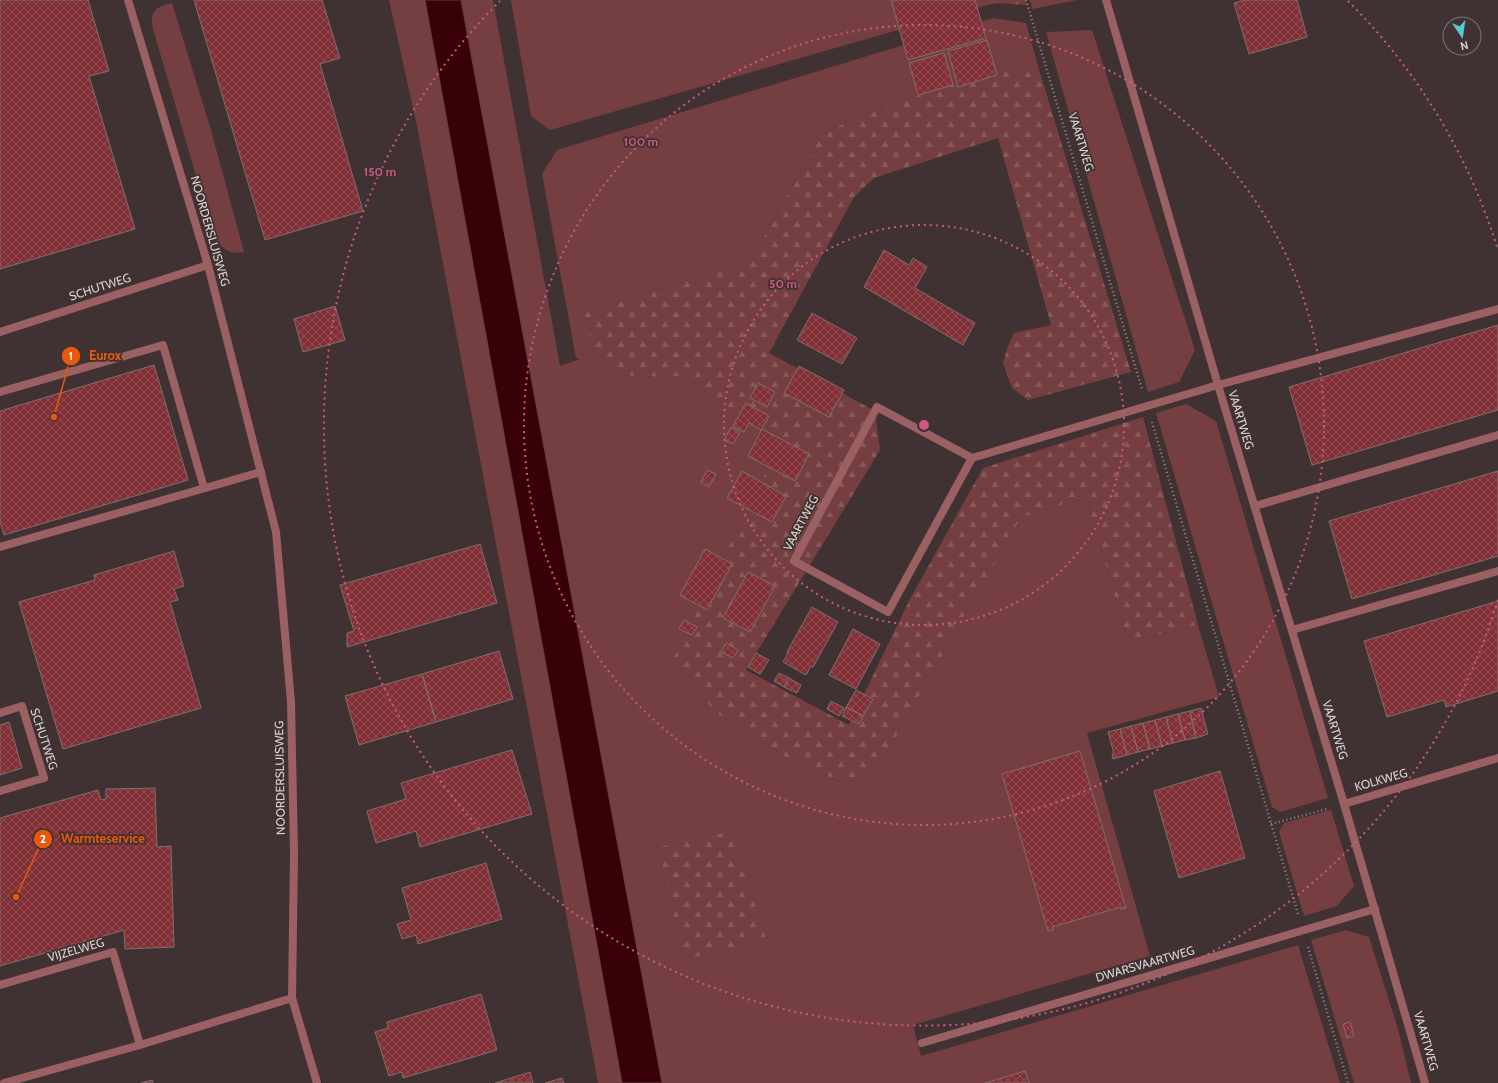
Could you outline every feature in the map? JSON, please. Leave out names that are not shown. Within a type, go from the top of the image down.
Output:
[{"type":"street","name":"NOORDERSLUISWEG","points":[[128,0],[208,265],[276,532],[291,702],[294,854],[292,998],[317,1083]]},
{"type":"street","name":"VAARTWEG","points":[[1106,0],[1218,386],[1344,804],[1425,1083]]},
{"type":"street","name":"SCHUTWEG","points":[[0,332],[208,265]]},
{"type":"street","points":[[1218,386],[1498,309]]},
{"type":"street","points":[[0,392],[163,345],[204,488]]},
{"type":"street","name":"VAARTWEG","points":[[972,458],[888,612],[794,561],[877,407],[972,458],[1218,386]]},
{"type":"street","points":[[1255,506],[1498,435]]},
{"type":"street","points":[[0,547],[261,472]]},
{"type":"street","points":[[1292,630],[1498,570]]},
{"type":"street","name":"SCHUTWEG","points":[[0,713],[22,706],[44,778],[0,791]]},
{"type":"street","name":"KOLKWEG","points":[[1344,804],[1498,758]]},
{"type":"street","name":"DWARSVAARTWEG","points":[[922,1043],[1375,909]]},
{"type":"street","name":"VIJZELWEG","points":[[0,985],[113,952],[140,1045]]},
{"type":"street","points":[[4,1083],[140,1045],[292,998]]},
{"type":"path","name":"VAARTWEG","points":[[1026,0],[1348,1083]]},
{"type":"path","name":"KOLKWEG","points":[[1271,824],[1344,804]]},
{"type":"green space","points":[[389,0],[425,0],[622,1083],[598,1083],[417,126]]},
{"type":"green space","points":[[461,0],[493,0],[560,366],[580,359],[576,358],[542,174],[557,150],[993,18],[1026,23],[1041,76],[1017,68],[991,70],[853,118],[821,136],[750,261],[584,313],[618,375],[663,377],[684,376],[780,444],[715,712],[787,758],[846,784],[879,766],[1020,517],[1086,498],[1128,642],[1198,625],[1219,697],[1087,733],[1150,956],[913,1025],[921,1056],[1298,945],[1340,1083],[662,1083]]},
{"type":"green space","points":[[511,0],[920,0],[926,22],[550,130],[531,116]]},
{"type":"green space","points":[[920,0],[1025,0],[1027,5],[995,3],[926,22]]},
{"type":"green space","points":[[1030,0],[1077,0],[1032,9]]},
{"type":"green space","points":[[172,3],[211,130],[244,252],[230,252],[223,248],[214,237],[153,29],[152,18],[155,11],[162,6]]},
{"type":"green space","points":[[1092,30],[1195,350],[1179,382],[1148,392],[1046,32]]},
{"type":"green space","points":[[1017,68],[1041,76],[1131,372],[1028,400],[1012,388],[1003,363],[1014,333],[1051,325],[998,138],[874,178],[854,197],[769,353],[875,411],[880,450],[746,670],[849,725],[909,601],[983,468],[1143,417],[1198,625],[1128,642],[1086,498],[1021,517],[879,766],[846,784],[787,758],[715,712],[672,661],[780,444],[684,376],[663,377],[618,375],[606,369],[595,357],[584,313],[750,261],[821,136],[853,118],[991,70]]},
{"type":"green space","points":[[1186,404],[1216,421],[1328,798],[1280,812],[1272,807],[1156,413]]},
{"type":"green space","points":[[1331,810],[1354,886],[1337,906],[1304,916],[1279,832],[1284,823]]},
{"type":"green space","points":[[732,831],[766,939],[683,960],[659,847]]},
{"type":"green space","points":[[1346,930],[1369,937],[1398,1029],[1411,1083],[1354,1083],[1311,940]]},
{"type":"shaded area","points":[[425,0],[461,0],[662,1083],[622,1083]]},
{"type":"building","points":[[0,0],[88,0],[109,71],[89,76],[135,229],[0,269]]},
{"type":"building","points":[[194,0],[322,0],[340,58],[320,64],[363,211],[265,240]]},
{"type":"building","points":[[891,0],[975,0],[986,38],[908,60]]},
{"type":"building","points":[[1245,0],[1297,0],[1307,37],[1249,54],[1234,3]]},
{"type":"building","points":[[987,40],[997,75],[958,87],[948,51]]},
{"type":"building","points":[[944,53],[953,85],[918,95],[909,63]]},
{"type":"building","points":[[884,250],[909,265],[913,258],[927,267],[915,288],[975,323],[963,345],[864,287]]},
{"type":"building","points":[[335,306],[345,340],[303,352],[294,319]]},
{"type":"building","points":[[812,313],[857,338],[842,364],[797,340]]},
{"type":"building","points":[[1498,325],[1498,410],[1312,465],[1289,387]]},
{"type":"building","points":[[154,365],[188,480],[4,535],[0,522],[0,411]]},
{"type":"building","points":[[799,366],[844,390],[829,417],[784,393]]},
{"type":"building","points":[[758,383],[775,392],[767,407],[750,398]]},
{"type":"building","points":[[746,403],[769,416],[761,430],[749,423],[744,432],[733,426]]},
{"type":"building","points":[[731,427],[740,432],[733,444],[724,440]]},
{"type":"building","points":[[762,429],[809,454],[795,481],[748,456]]},
{"type":"building","points":[[707,470],[716,474],[709,487],[701,482]]},
{"type":"building","points":[[742,471],[786,496],[772,522],[727,498]]},
{"type":"building","points":[[1498,471],[1498,556],[1352,599],[1329,521]]},
{"type":"building","points":[[480,544],[497,603],[347,647],[347,633],[354,631],[340,585]]},
{"type":"building","points":[[705,549],[732,564],[707,610],[680,595]]},
{"type":"building","points":[[174,551],[184,586],[174,589],[178,600],[170,602],[201,708],[63,749],[19,602],[95,580],[94,575]]},
{"type":"building","points":[[748,572],[775,586],[750,632],[723,618]]},
{"type":"building","points":[[1498,601],[1498,691],[1446,707],[1444,700],[1387,717],[1364,641]]},
{"type":"building","points":[[812,607],[838,622],[813,667],[811,666],[806,675],[783,662]]},
{"type":"building","points":[[684,620],[697,627],[692,635],[679,629]]},
{"type":"building","points":[[853,629],[880,644],[856,689],[829,675]]},
{"type":"building","points":[[726,643],[738,650],[733,658],[721,652]]},
{"type":"building","points":[[499,651],[513,699],[436,722],[422,674]]},
{"type":"building","points":[[756,653],[769,660],[760,674],[748,667]]},
{"type":"building","points":[[779,673],[789,678],[784,687],[774,681]]},
{"type":"building","points":[[422,674],[436,722],[359,745],[345,696]]},
{"type":"building","points":[[789,678],[801,685],[797,693],[784,687]]},
{"type":"building","points":[[856,690],[873,699],[863,716],[846,707]]},
{"type":"building","points":[[831,701],[844,708],[839,716],[827,709]]},
{"type":"building","points":[[846,707],[863,716],[859,724],[842,716]]},
{"type":"building","points":[[1201,708],[1208,734],[1196,738],[1190,711]]},
{"type":"building","points":[[1190,711],[1196,738],[1185,740],[1178,714]]},
{"type":"building","points":[[1178,714],[1185,740],[1173,743],[1166,717]]},
{"type":"building","points":[[1166,717],[1173,743],[1162,746],[1155,720]]},
{"type":"building","points":[[1155,720],[1162,746],[1150,749],[1143,723]]},
{"type":"building","points":[[9,722],[22,768],[0,775],[0,725]]},
{"type":"building","points":[[1143,723],[1150,749],[1138,752],[1131,726]]},
{"type":"building","points":[[1131,726],[1138,752],[1127,755],[1120,729]]},
{"type":"building","points":[[1120,729],[1127,755],[1113,759],[1112,754],[1114,754],[1108,732]]},
{"type":"building","points":[[512,750],[532,814],[420,847],[416,831],[376,843],[367,811],[406,799],[401,783]]},
{"type":"building","points":[[1080,751],[1126,908],[1121,909],[1121,907],[1052,927],[1053,930],[1048,931],[1002,774]]},
{"type":"building","points":[[1220,771],[1245,858],[1179,878],[1154,791]]},
{"type":"building","points":[[155,788],[157,847],[171,846],[174,947],[125,949],[124,930],[0,966],[0,818],[98,790],[101,800],[106,799],[106,789]]},
{"type":"building","points":[[486,863],[502,919],[418,944],[416,935],[402,939],[397,924],[411,920],[402,888]]},
{"type":"building","points":[[481,994],[497,1050],[403,1078],[402,1072],[389,1076],[375,1032],[388,1028],[387,1022]]},
{"type":"building","points":[[1350,1022],[1354,1036],[1347,1038],[1343,1024]]},
{"type":"building","points":[[1025,1071],[1029,1083],[985,1083]]},
{"type":"building","points":[[530,1072],[533,1083],[495,1083]]},
{"type":"building","points":[[562,1078],[564,1083],[545,1083]]},
{"type":"building","points":[[152,1080],[153,1083],[141,1083]]},
{"type":"place","name":"Eurox","points":[[54,417]]},
{"type":"place","name":"Warmteservice","points":[[16,897]]}]
